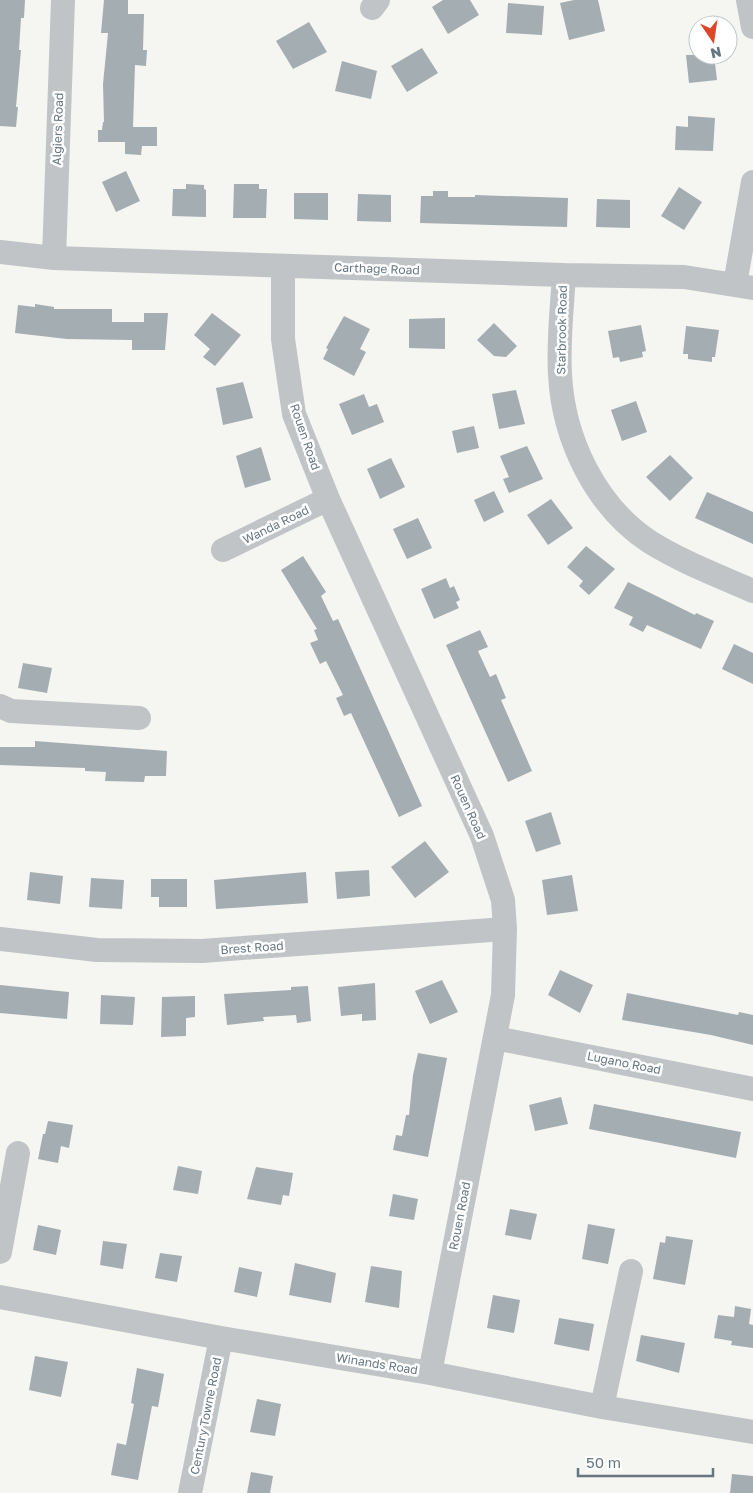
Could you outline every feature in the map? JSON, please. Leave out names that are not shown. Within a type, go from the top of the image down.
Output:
[{"type":"street","name":"Algiers Road","points":[[54,258],[63,0]]},
{"type":"street","points":[[748,0],[753,27]]},
{"type":"street","points":[[744,286],[753,182]]},
{"type":"street","name":"Carthage Road","points":[[0,252],[54,258],[564,275],[684,277],[744,286]]},
{"type":"street","name":"Rouen Road","points":[[282,266],[283,339],[294,414],[328,499],[482,836],[503,900],[505,929],[503,995],[430,1373]]},
{"type":"street","name":"Starbrook Road","points":[[564,275],[560,374],[563,402],[569,429],[579,457],[596,486],[631,527],[650,542],[678,558],[753,591]]},
{"type":"street","name":"Wanda Road","points":[[223,550],[328,499]]},
{"type":"street","points":[[0,706],[11,711],[140,718]]},
{"type":"street","name":"Brest Road","points":[[0,939],[97,950],[202,952],[505,929]]},
{"type":"street","name":"Lugano Road","points":[[496,1038],[753,1089]]},
{"type":"street","points":[[0,1252],[18,1153]]},
{"type":"street","points":[[602,1407],[631,1271]]},
{"type":"street","name":"Winands Road","points":[[0,1296],[221,1338],[430,1373],[602,1407],[753,1432]]},
{"type":"street","name":"Century Towne Road","points":[[190,1493],[221,1338]]},
{"type":"building","points":[[0,0],[25,0],[24,18],[21,18],[16,127],[0,126]]},
{"type":"building","points":[[104,0],[128,0],[128,14],[144,14],[143,50],[147,50],[146,66],[135,65],[133,127],[157,127],[157,146],[142,146],[141,155],[125,154],[125,142],[98,142],[98,130],[102,130],[104,122],[103,84],[108,33],[101,33]]},
{"type":"building","points":[[443,0],[470,0],[479,15],[448,34],[432,7]]},
{"type":"building","points":[[574,0],[598,0],[605,31],[569,40],[560,3]]},
{"type":"building","points":[[508,3],[544,6],[542,35],[506,33]]},
{"type":"building","points":[[309,22],[327,52],[293,69],[276,41]]},
{"type":"building","points":[[422,48],[438,73],[407,92],[391,66]]},
{"type":"building","points":[[686,55],[688,55],[688,65],[715,65],[717,80],[689,83]]},
{"type":"building","points":[[342,61],[377,71],[371,99],[335,91]]},
{"type":"building","points":[[688,116],[715,118],[713,151],[675,150],[676,126],[688,127]]},
{"type":"building","points":[[126,171],[140,201],[116,212],[102,182]]},
{"type":"building","points":[[186,184],[204,185],[206,190],[206,217],[172,216],[173,189],[186,189]]},
{"type":"building","points":[[234,184],[259,184],[259,189],[267,189],[266,218],[233,218]]},
{"type":"building","points":[[679,187],[702,202],[684,230],[661,216]]},
{"type":"building","points":[[433,191],[448,191],[448,197],[475,197],[475,195],[568,198],[567,227],[420,223],[421,196],[433,196]]},
{"type":"building","points":[[294,193],[328,193],[328,220],[294,219]]},
{"type":"building","points":[[358,194],[391,195],[391,222],[357,221]]},
{"type":"building","points":[[597,199],[630,200],[630,228],[596,227]]},
{"type":"building","points":[[35,304],[54,307],[54,309],[112,309],[112,322],[144,322],[144,313],[168,313],[165,350],[132,350],[132,340],[67,339],[15,333],[18,305],[35,307]]},
{"type":"building","points":[[212,313],[241,335],[215,366],[203,357],[210,349],[194,335]]},
{"type":"building","points":[[344,316],[370,329],[360,349],[366,352],[354,376],[323,359],[328,349],[326,348]]},
{"type":"building","points":[[445,318],[445,349],[409,348],[409,319]]},
{"type":"building","points":[[494,323],[517,346],[506,357],[494,356],[477,340]]},
{"type":"building","points":[[641,325],[646,351],[642,352],[643,357],[620,362],[619,357],[613,358],[608,331]]},
{"type":"building","points":[[686,326],[719,330],[715,357],[712,357],[712,362],[688,359],[688,354],[683,354]]},
{"type":"building","points":[[243,382],[253,418],[223,425],[216,388]]},
{"type":"building","points":[[516,390],[525,424],[499,429],[492,394]]},
{"type":"building","points":[[364,394],[369,407],[377,404],[384,422],[352,435],[339,404]]},
{"type":"building","points":[[636,401],[647,432],[622,441],[611,410]]},
{"type":"building","points":[[474,426],[479,448],[457,453],[452,431]]},
{"type":"building","points":[[527,446],[543,479],[509,493],[503,479],[509,477],[500,456]]},
{"type":"building","points":[[261,447],[271,480],[245,488],[236,456]]},
{"type":"building","points":[[670,455],[693,478],[670,501],[646,477]]},
{"type":"building","points":[[391,458],[405,487],[380,499],[367,469]]},
{"type":"building","points":[[494,491],[504,512],[484,522],[474,500]]},
{"type":"building","points":[[707,492],[753,512],[753,544],[695,518]]},
{"type":"building","points":[[551,499],[573,528],[548,545],[527,515]]},
{"type":"building","points":[[418,518],[432,548],[407,559],[393,529]]},
{"type":"building","points":[[586,546],[615,569],[589,595],[579,586],[583,581],[567,567]]},
{"type":"building","points":[[303,556],[326,592],[321,596],[333,621],[338,619],[422,806],[399,817],[351,713],[344,716],[336,698],[343,695],[326,661],[320,664],[310,643],[318,640],[314,630],[317,629],[281,570]]},
{"type":"building","points":[[446,578],[450,588],[454,586],[460,600],[456,602],[459,608],[434,619],[421,589]]},
{"type":"building","points":[[628,582],[695,615],[696,613],[714,621],[701,649],[647,625],[643,632],[629,625],[633,617],[614,608]]},
{"type":"building","points":[[480,630],[488,647],[478,651],[490,677],[496,674],[506,698],[501,700],[532,771],[508,782],[446,645]]},
{"type":"building","points":[[734,644],[753,653],[753,684],[722,669]]},
{"type":"building","points":[[23,663],[52,668],[47,693],[18,688]]},
{"type":"building","points":[[35,741],[167,751],[166,776],[145,776],[144,782],[105,781],[106,772],[85,771],[85,768],[0,765],[0,747],[35,747]]},
{"type":"building","points":[[551,812],[561,844],[536,852],[525,821]]},
{"type":"building","points":[[425,841],[449,872],[415,898],[391,867]]},
{"type":"building","points":[[369,870],[370,896],[337,899],[335,872]]},
{"type":"building","points":[[30,872],[63,876],[60,904],[27,900]]},
{"type":"building","points":[[306,872],[308,903],[216,909],[214,880]]},
{"type":"building","points":[[572,875],[578,911],[547,915],[542,880]]},
{"type":"building","points":[[91,878],[124,880],[122,909],[89,907]]},
{"type":"building","points":[[151,879],[187,879],[187,907],[159,907],[159,897],[151,897]]},
{"type":"building","points":[[560,970],[593,985],[580,1013],[548,995]]},
{"type":"building","points":[[442,980],[458,1012],[430,1024],[415,991]]},
{"type":"building","points":[[375,983],[376,1020],[362,1021],[362,1014],[341,1016],[338,987]]},
{"type":"building","points":[[0,985],[69,992],[67,1019],[0,1013]]},
{"type":"building","points":[[308,986],[311,1021],[297,1023],[296,1015],[263,1017],[264,1021],[227,1025],[224,994],[291,990],[291,987]]},
{"type":"building","points":[[627,993],[738,1015],[739,1012],[753,1015],[753,1045],[711,1035],[622,1020]]},
{"type":"building","points":[[101,995],[135,997],[133,1025],[100,1024]]},
{"type":"building","points":[[195,996],[195,1017],[186,1018],[186,1036],[161,1037],[162,997]]},
{"type":"building","points":[[418,1053],[447,1058],[428,1157],[393,1150],[396,1135],[402,1136],[406,1115],[409,1115],[413,1075]]},
{"type":"building","points":[[561,1097],[568,1124],[535,1131],[529,1105]]},
{"type":"building","points":[[594,1104],[741,1132],[736,1158],[589,1129]]},
{"type":"building","points":[[48,1121],[73,1125],[69,1148],[61,1146],[58,1163],[38,1159],[43,1134],[45,1134]]},
{"type":"building","points":[[178,1166],[202,1171],[198,1194],[173,1190]]},
{"type":"building","points":[[256,1167],[293,1173],[289,1196],[283,1195],[281,1205],[247,1199]]},
{"type":"building","points":[[393,1194],[418,1199],[414,1220],[389,1216]]},
{"type":"building","points":[[510,1209],[537,1214],[531,1240],[505,1235]]},
{"type":"building","points":[[588,1224],[615,1229],[608,1264],[582,1259]]},
{"type":"building","points":[[38,1225],[61,1230],[56,1255],[33,1250]]},
{"type":"building","points":[[666,1236],[693,1240],[685,1285],[653,1279],[660,1242],[665,1243]]},
{"type":"building","points":[[103,1241],[127,1244],[123,1269],[100,1265]]},
{"type":"building","points":[[160,1253],[182,1256],[177,1282],[155,1278]]},
{"type":"building","points":[[295,1263],[336,1273],[331,1303],[289,1295]]},
{"type":"building","points":[[371,1266],[402,1271],[399,1308],[365,1302]]},
{"type":"building","points":[[239,1267],[262,1272],[257,1297],[234,1292]]},
{"type":"building","points":[[493,1295],[520,1300],[514,1333],[487,1328]]},
{"type":"building","points":[[735,1306],[751,1309],[749,1324],[753,1325],[753,1348],[731,1345],[732,1341],[714,1338],[718,1315],[734,1317]]},
{"type":"building","points":[[559,1318],[594,1324],[589,1351],[554,1344]]},
{"type":"building","points":[[641,1335],[685,1343],[679,1373],[636,1361]]},
{"type":"building","points":[[35,1356],[68,1362],[61,1397],[29,1390]]},
{"type":"building","points":[[137,1368],[164,1374],[158,1407],[152,1406],[138,1480],[111,1475],[117,1443],[126,1445],[134,1404],[131,1403]]},
{"type":"building","points":[[257,1399],[281,1404],[275,1436],[250,1432]]},
{"type":"building","points":[[251,1472],[273,1476],[270,1493],[247,1493]]},
{"type":"building","points":[[732,1474],[753,1476],[753,1493],[730,1493]]}]
